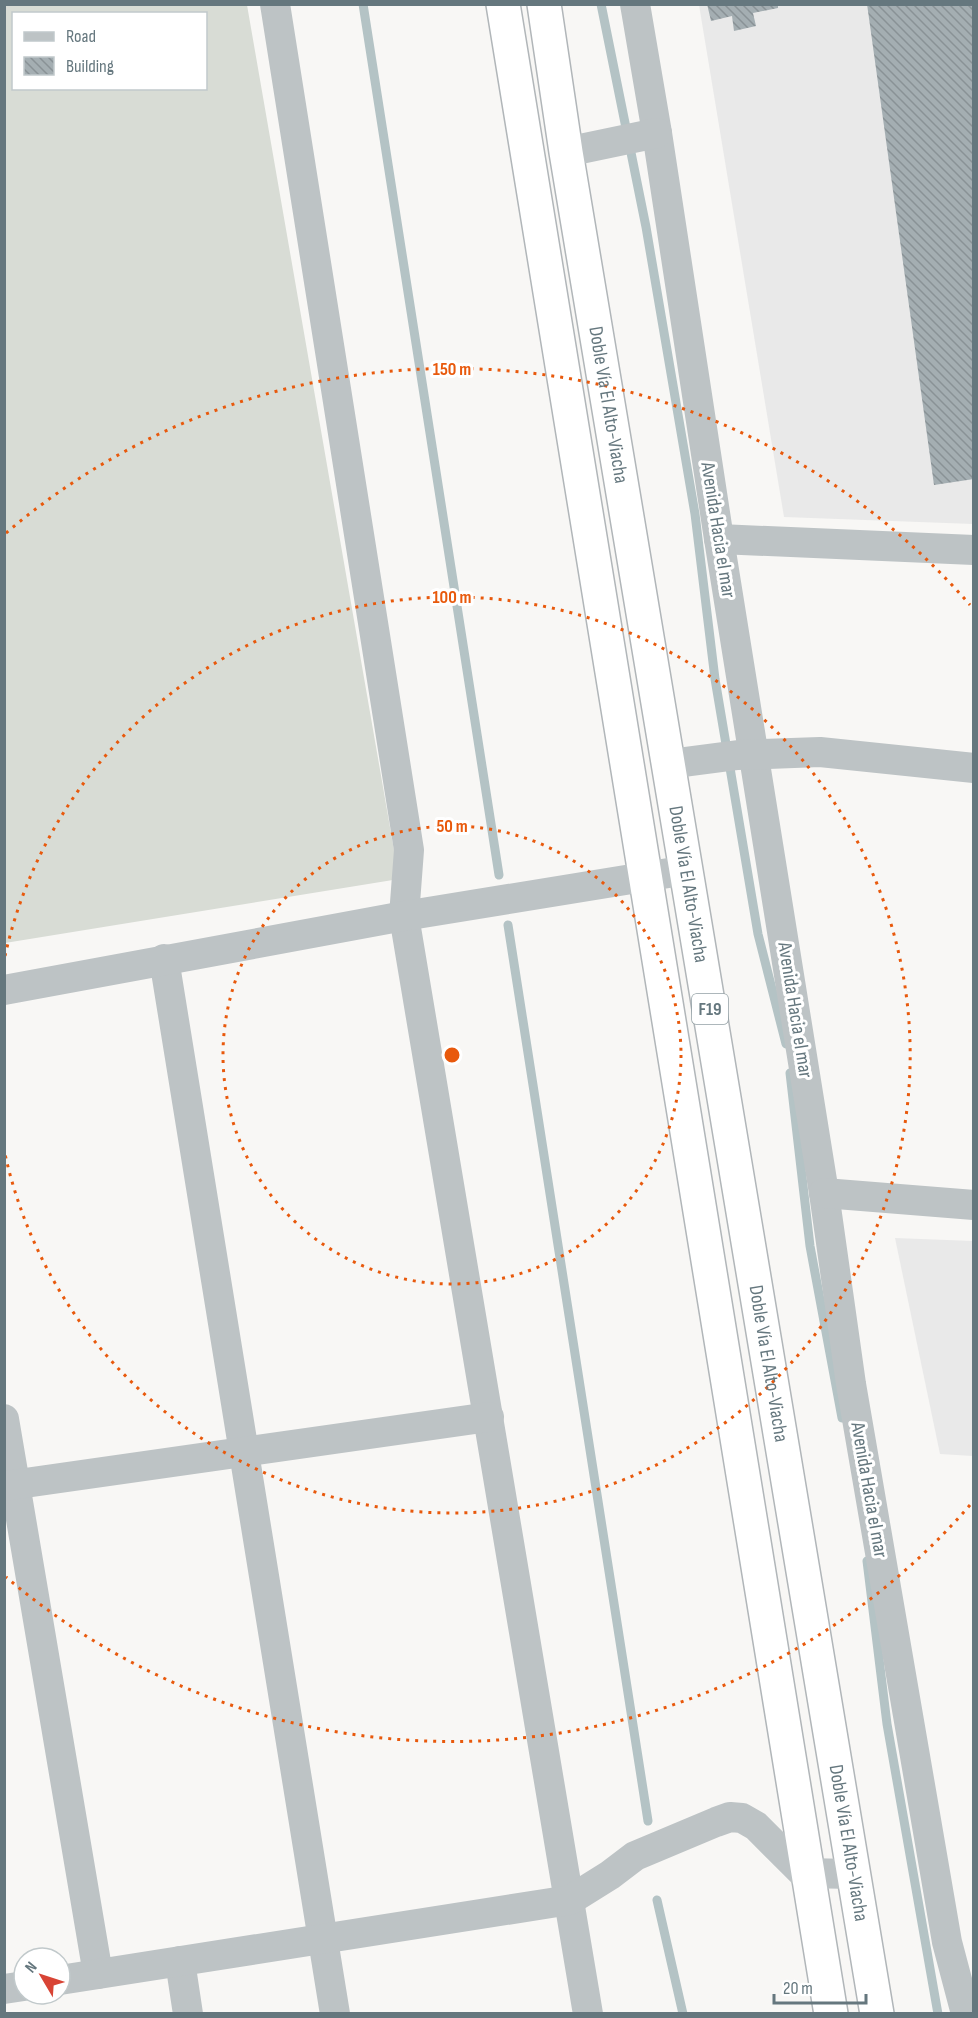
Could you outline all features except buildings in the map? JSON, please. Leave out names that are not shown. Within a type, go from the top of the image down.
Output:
[{"type":"highway","name":"Doble Vía El Alto-Viacha","points":[[503,4],[831,2013]]},
{"type":"highway","name":"Doble Vía El Alto-Viacha","points":[[544,4],[579,149],[680,762],[687,870],[877,2013]]},
{"type":"street","points":[[275,4],[408,850],[404,916],[588,2013]]},
{"type":"street","name":"Avenida Hacia el mar","points":[[635,4],[647,135],[719,539],[747,755],[824,1193],[851,1384],[945,1930],[966,2013]]},
{"type":"street","points":[[579,149],[647,135]]},
{"type":"street","points":[[719,539],[974,550]]},
{"type":"street","points":[[680,762],[747,755],[820,752],[974,768]]},
{"type":"street","points":[[4,990],[404,916],[687,870]]},
{"type":"street","points":[[164,959],[335,2013]]},
{"type":"street","points":[[824,1193],[974,1204]]},
{"type":"street","points":[[10,1485],[489,1418]]},
{"type":"street","points":[[4,1419],[10,1485],[98,1974]]},
{"type":"street","points":[[72,1978],[570,1900],[610,1875],[634,1856],[730,1817],[742,1818],[756,1826],[803,1873],[854,1874]]},
{"type":"street","points":[[180,1961],[188,2013]]},
{"type":"shaded area","points":[[5,5],[247,5],[399,879],[5,943]]},
{"type":"shaded area","points":[[699,5],[973,5],[973,524],[784,517]]},
{"type":"shaded area","points":[[895,1238],[973,1241],[973,1456],[940,1454]]},
{"type":"waterway","points":[[363,4],[499,875]]},
{"type":"waterway","points":[[601,4],[646,227],[695,514],[715,679],[758,934],[786,1044]]},
{"type":"waterway","points":[[508,925],[648,1821]]},
{"type":"waterway","points":[[790,1073],[810,1246],[842,1418]]},
{"type":"waterway","points":[[867,1561],[887,1724],[938,2014]]},
{"type":"waterway","points":[[657,1900],[683,2014]]}]
